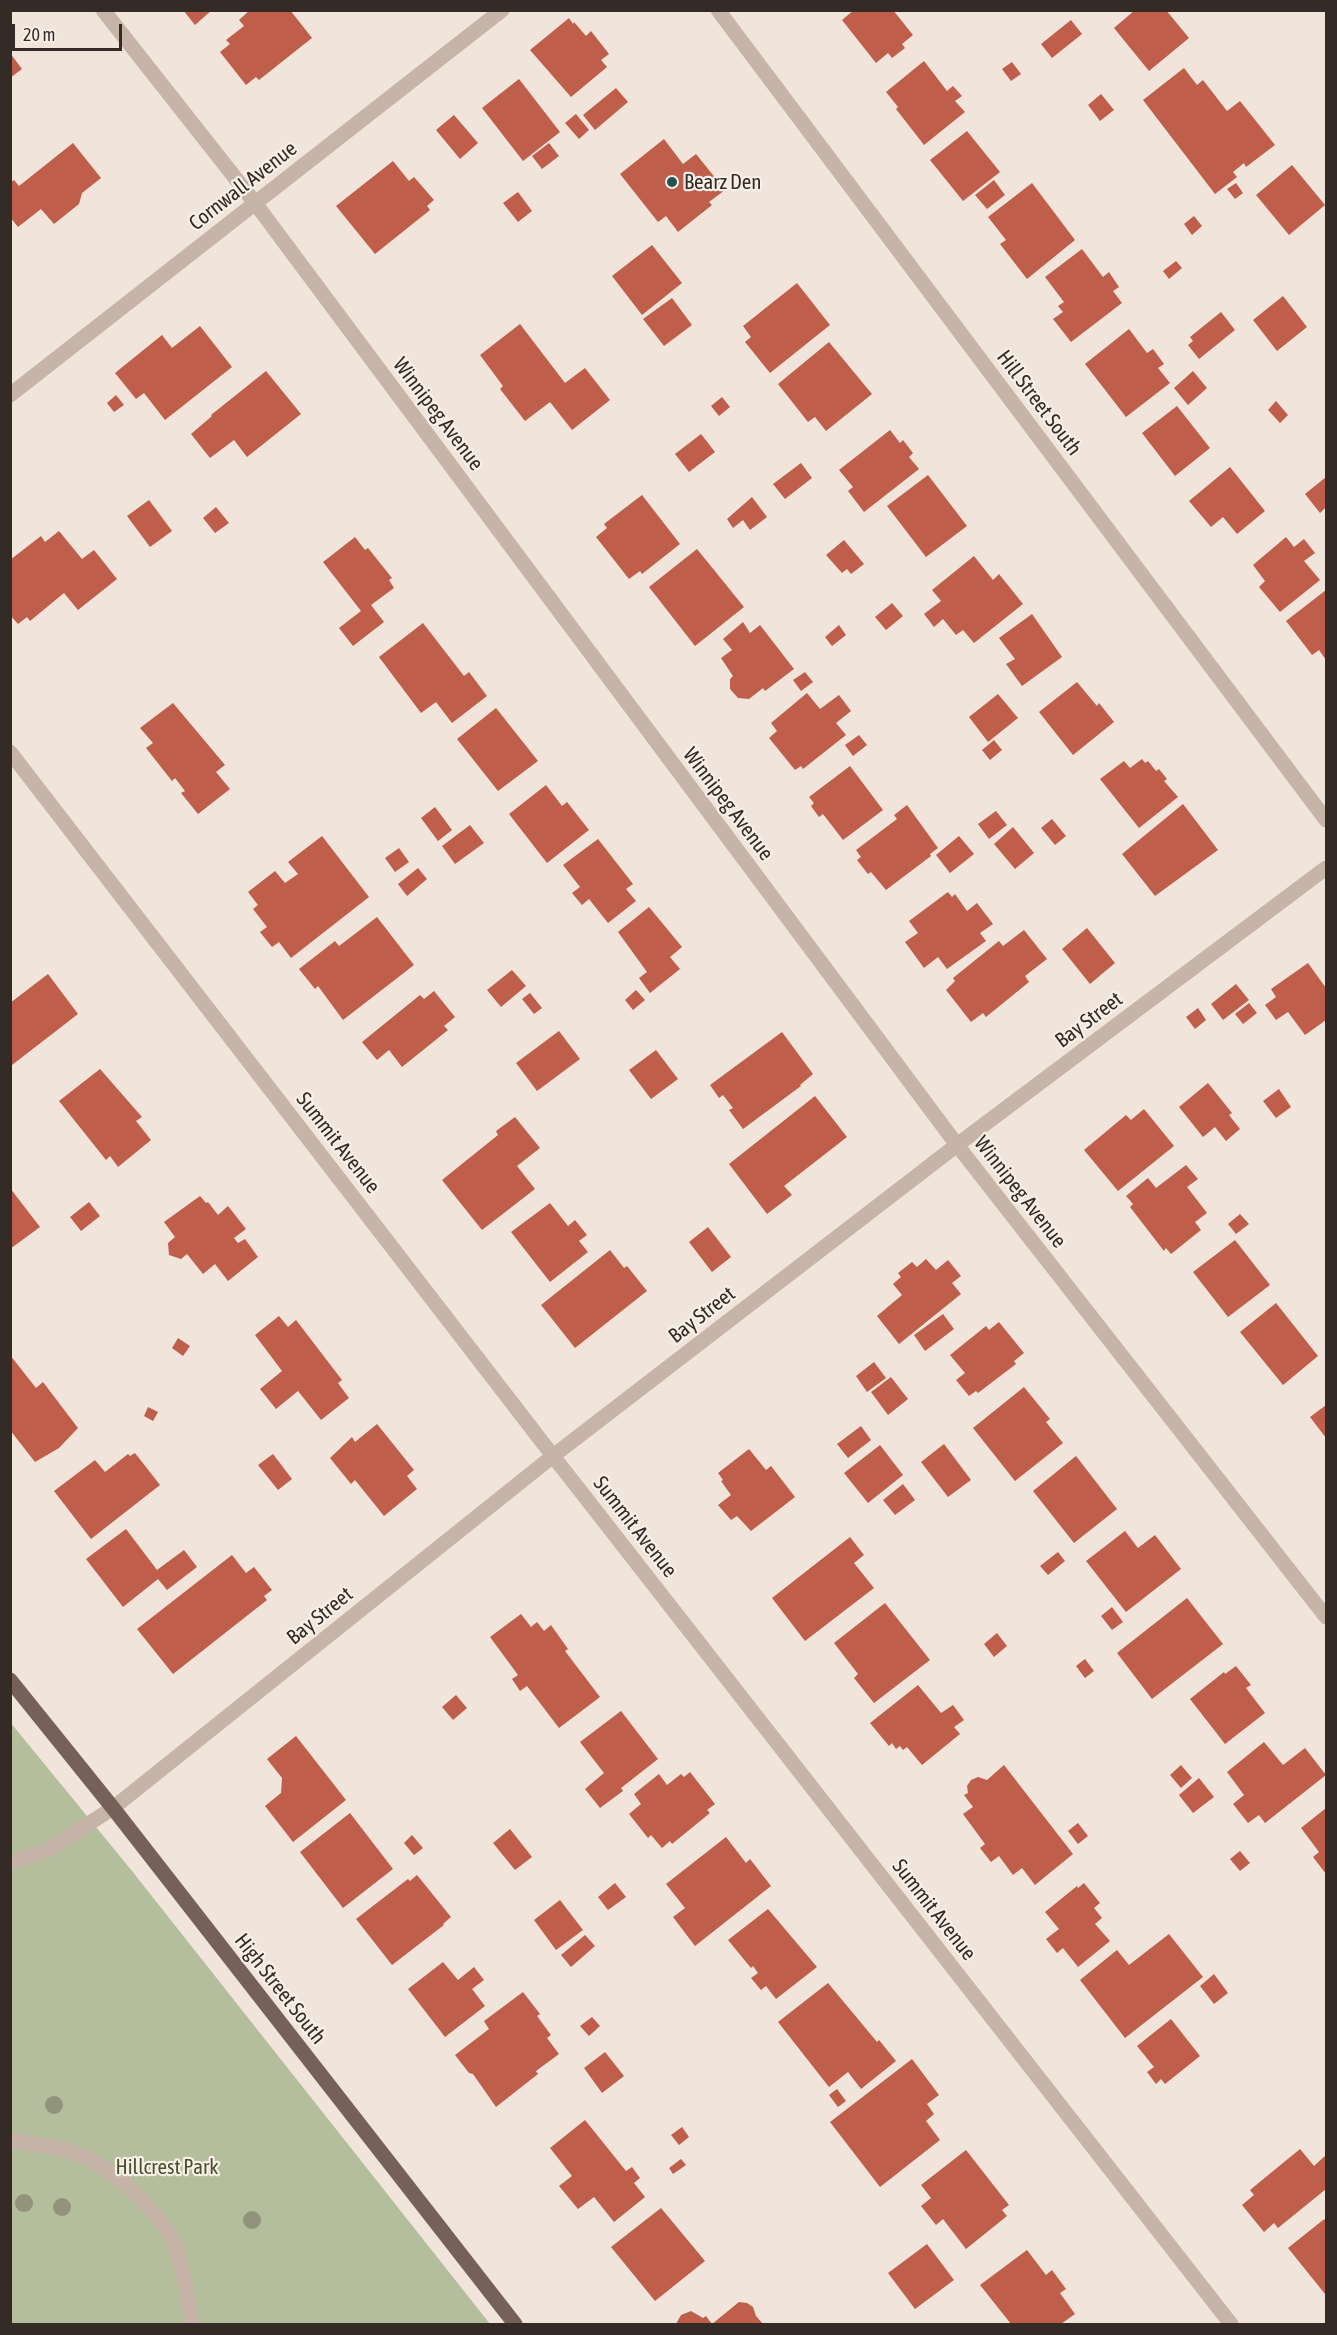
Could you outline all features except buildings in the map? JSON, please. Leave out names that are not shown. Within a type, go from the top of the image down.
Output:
[{"type":"main road","name":"High Street South","points":[[10,1680],[113,1808],[515,2325]]},
{"type":"street","name":"Winnipeg Avenue","points":[[103,10],[255,203],[957,1145],[1326,1617]]},
{"type":"street","name":"Cornwall Avenue","points":[[10,395],[502,10]]},
{"type":"street","name":"Hill Street South","points":[[718,10],[1326,820]]},
{"type":"street","name":"Summit Avenue","points":[[10,753],[1231,2325]]},
{"type":"street","name":"Bay Street","points":[[10,1863],[48,1850],[113,1808],[554,1456],[957,1145],[1326,868]]},
{"type":"street","points":[[10,2140],[77,2153],[105,2168],[129,2188],[157,2217],[177,2251],[192,2325]]},
{"type":"green space","name":"Hillcrest Park","points":[[10,1722],[132,1871],[490,2324],[11,2324]]},
{"type":"place","name":"Bearz Den","points":[[672,182]]}]
